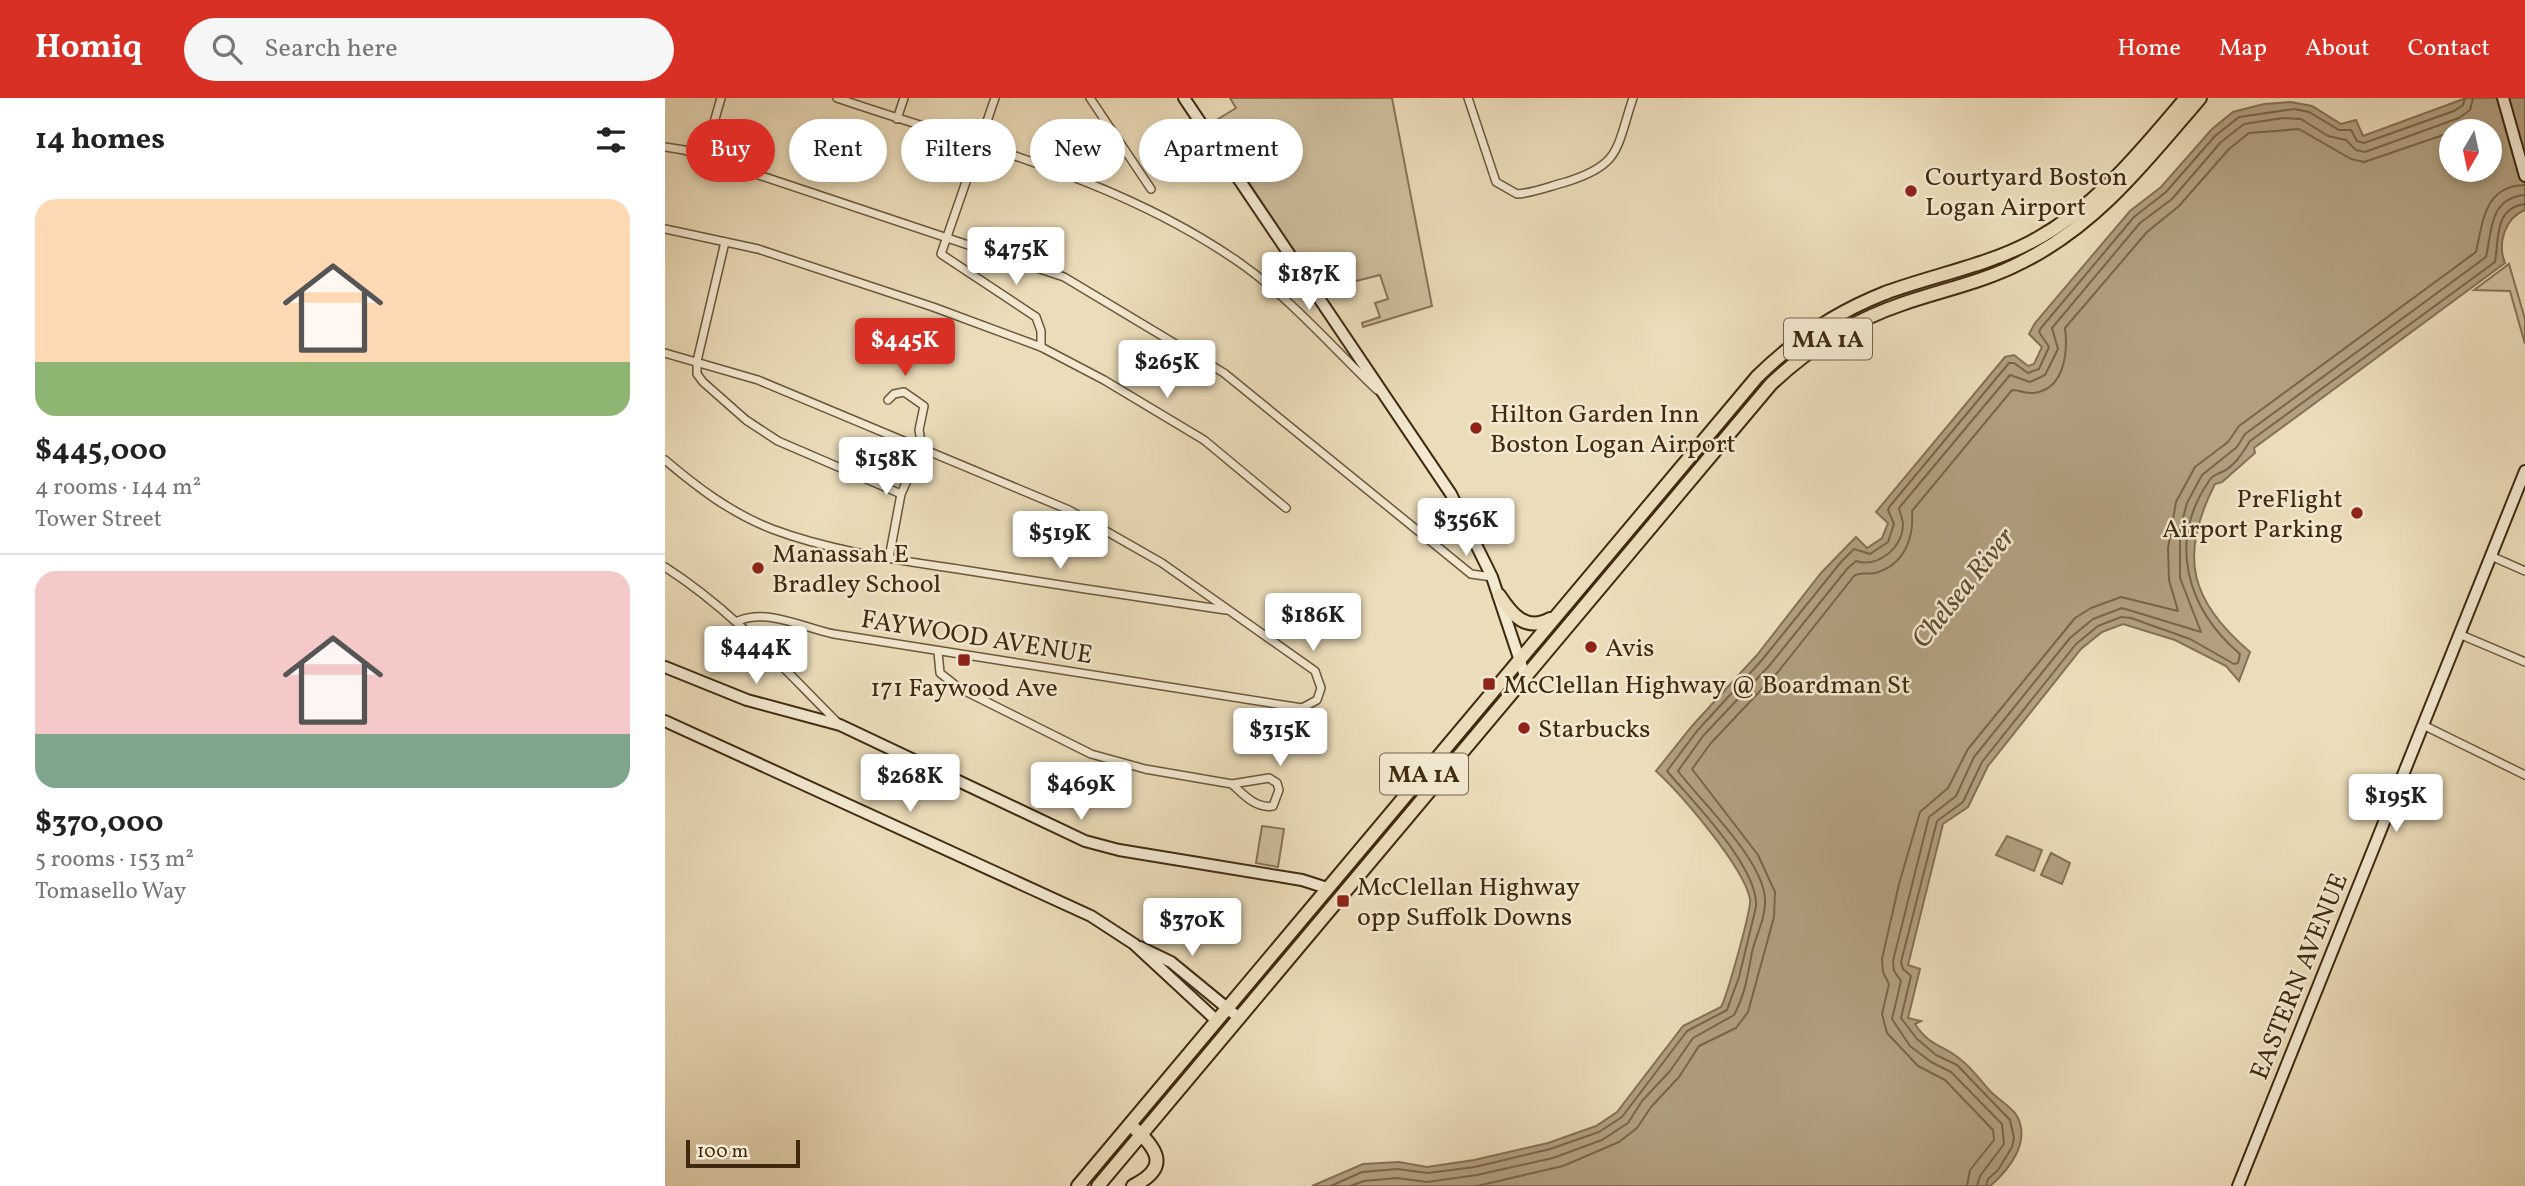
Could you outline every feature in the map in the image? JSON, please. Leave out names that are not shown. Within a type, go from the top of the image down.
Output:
[{"type":"highway","name":"MA 1A","points":[[1078,1186],[1739,396],[1791,346],[1862,303],[1990,260],[2058,226],[2118,176],[2186,98]]},
{"type":"highway","name":"MA 1A","points":[[1098,1186],[1743,415],[1787,370],[1819,345],[1861,321],[1998,273],[2059,241],[2118,193],[2200,98]]},
{"type":"highway","points":[[1499,595],[1514,615],[1527,624],[1542,623],[1556,615]]},
{"type":"highway","points":[[1130,1124],[1154,1149],[1157,1164],[1151,1175],[1133,1186]]},
{"type":"main road","points":[[1184,98],[1460,510],[1492,577],[1525,676]]},
{"type":"main road","points":[[2503,98],[2525,176]]},
{"type":"main road","name":"EASTERN AVENUE","points":[[2238,1186],[2525,471]]},
{"type":"main road","points":[[665,667],[747,700],[840,725],[1085,841],[1119,850],[1306,881],[1327,888]]},
{"type":"main road","points":[[665,721],[1073,907],[1134,944],[1171,962],[1238,1017]]},
{"type":"main road","points":[[1134,944],[1216,1020]]},
{"type":"street","points":[[715,119],[721,98]]},
{"type":"street","points":[[837,98],[901,120]]},
{"type":"street","points":[[897,119],[904,98]]},
{"type":"street","points":[[987,119],[995,98]]},
{"type":"street","points":[[1090,98],[1151,188]]},
{"type":"street","points":[[1468,98],[1496,183],[1517,194],[1591,174],[1605,166],[1617,149],[1633,98]]},
{"type":"street","points":[[665,147],[686,152]]},
{"type":"street","points":[[1016,157],[1079,178],[1196,234],[1276,290],[1385,397]]},
{"type":"street","points":[[775,180],[1064,277],[1212,366],[1471,574],[1492,577]]},
{"type":"street","points":[[966,182],[941,254],[1036,317],[1041,331],[1041,346]]},
{"type":"street","points":[[665,229],[725,242],[806,265],[1041,346],[1204,440],[1286,508]]},
{"type":"street","points":[[725,242],[697,360],[697,374],[703,382],[765,433],[901,494]]},
{"type":"street","points":[[1342,357],[1356,352]]},
{"type":"street","points":[[665,353],[697,360],[758,380],[922,447],[1094,522],[1161,563],[1227,610]]},
{"type":"street","points":[[888,400],[894,394],[904,391],[924,406],[919,430],[922,447],[901,494],[889,558]]},
{"type":"street","points":[[665,460],[721,503],[771,528],[824,545],[889,558],[1227,610]]},
{"type":"street","points":[[2491,556],[2525,571]]},
{"type":"street","points":[[665,568],[712,598],[738,621],[840,725]]},
{"type":"street","name":"FAYWOOD AVENUE","points":[[738,621],[750,616],[764,616],[813,630],[938,652],[1301,708],[1311,705],[1319,697],[1321,683],[1317,674],[1227,610]]},
{"type":"street","points":[[2459,634],[2525,662]]},
{"type":"street","points":[[938,652],[940,673],[959,688],[1079,749],[1117,763],[1232,784],[1272,779],[1279,790],[1277,799],[1273,806],[1257,805],[1232,784]]},
{"type":"street","points":[[2423,725],[2525,775]]},
{"type":"shaded area","points":[[1230,98],[1392,98],[1432,306],[1363,327],[1362,323],[1380,317],[1375,303],[1388,299],[1380,275],[1320,290],[1248,182],[1303,182],[1303,119],[1218,119],[1236,108]]},
{"type":"shaded area","points":[[2509,264],[2525,319],[2525,344],[2510,291],[2474,290]]},
{"type":"shaded area","points":[[1262,826],[1284,829],[1278,867],[1256,863]]},
{"type":"water","name":"Chelsea River","points":[[2466,98],[2525,98],[2525,210],[2512,219],[2505,232],[2502,247],[2505,263],[2254,448],[2255,453],[2222,482],[2215,484],[2196,533],[2196,576],[2214,614],[2250,652],[2239,681],[2226,666],[2175,640],[2123,624],[2102,632],[2081,649],[1988,766],[1968,807],[1943,824],[1908,965],[1920,969],[1908,1018],[1921,1021],[1915,1024],[1926,1037],[1954,1054],[2017,1116],[2021,1126],[2020,1145],[2011,1164],[1997,1179],[1990,1186],[1312,1186],[1363,1164],[1399,1162],[1427,1167],[1474,1160],[1548,1143],[1596,1126],[1617,1112],[1683,1026],[1721,1007],[1739,952],[1750,899],[1745,885],[1724,851],[1695,813],[1656,771],[1692,726],[1757,655],[1821,573],[1856,537],[1867,548],[1882,538],[1888,523],[1876,512],[2005,357],[2014,355],[2028,366],[2034,364],[2042,347],[2029,334],[2035,323],[2130,211],[2161,187],[2212,129],[2233,112],[2264,104],[2291,102],[2312,106],[2341,124],[2356,120],[2363,136]]},
{"type":"water","points":[[2007,836],[2042,850],[2034,871],[1996,855]]},
{"type":"water","points":[[2051,853],[2070,863],[2062,884],[2041,875]]},
{"type":"place","name":"Courtyard Boston Logan Airport","points":[[1911,191]]},
{"type":"place","name":"Hilton Garden Inn Boston Logan Airport","points":[[1476,428]]},
{"type":"place","name":"PreFlight Airport Parking","points":[[2357,513]]},
{"type":"place","name":"Manassah E Bradley School","points":[[758,568]]},
{"type":"place","name":"Avis","points":[[1591,647]]},
{"type":"place","name":"171 Faywood Ave","points":[[964,660]]},
{"type":"place","name":"McClellan Highway @ Boardman St","points":[[1489,684]]},
{"type":"place","name":"Starbucks","points":[[1524,728]]},
{"type":"place","name":"McClellan Highway opp Suffolk Downs","points":[[1343,901]]}]
